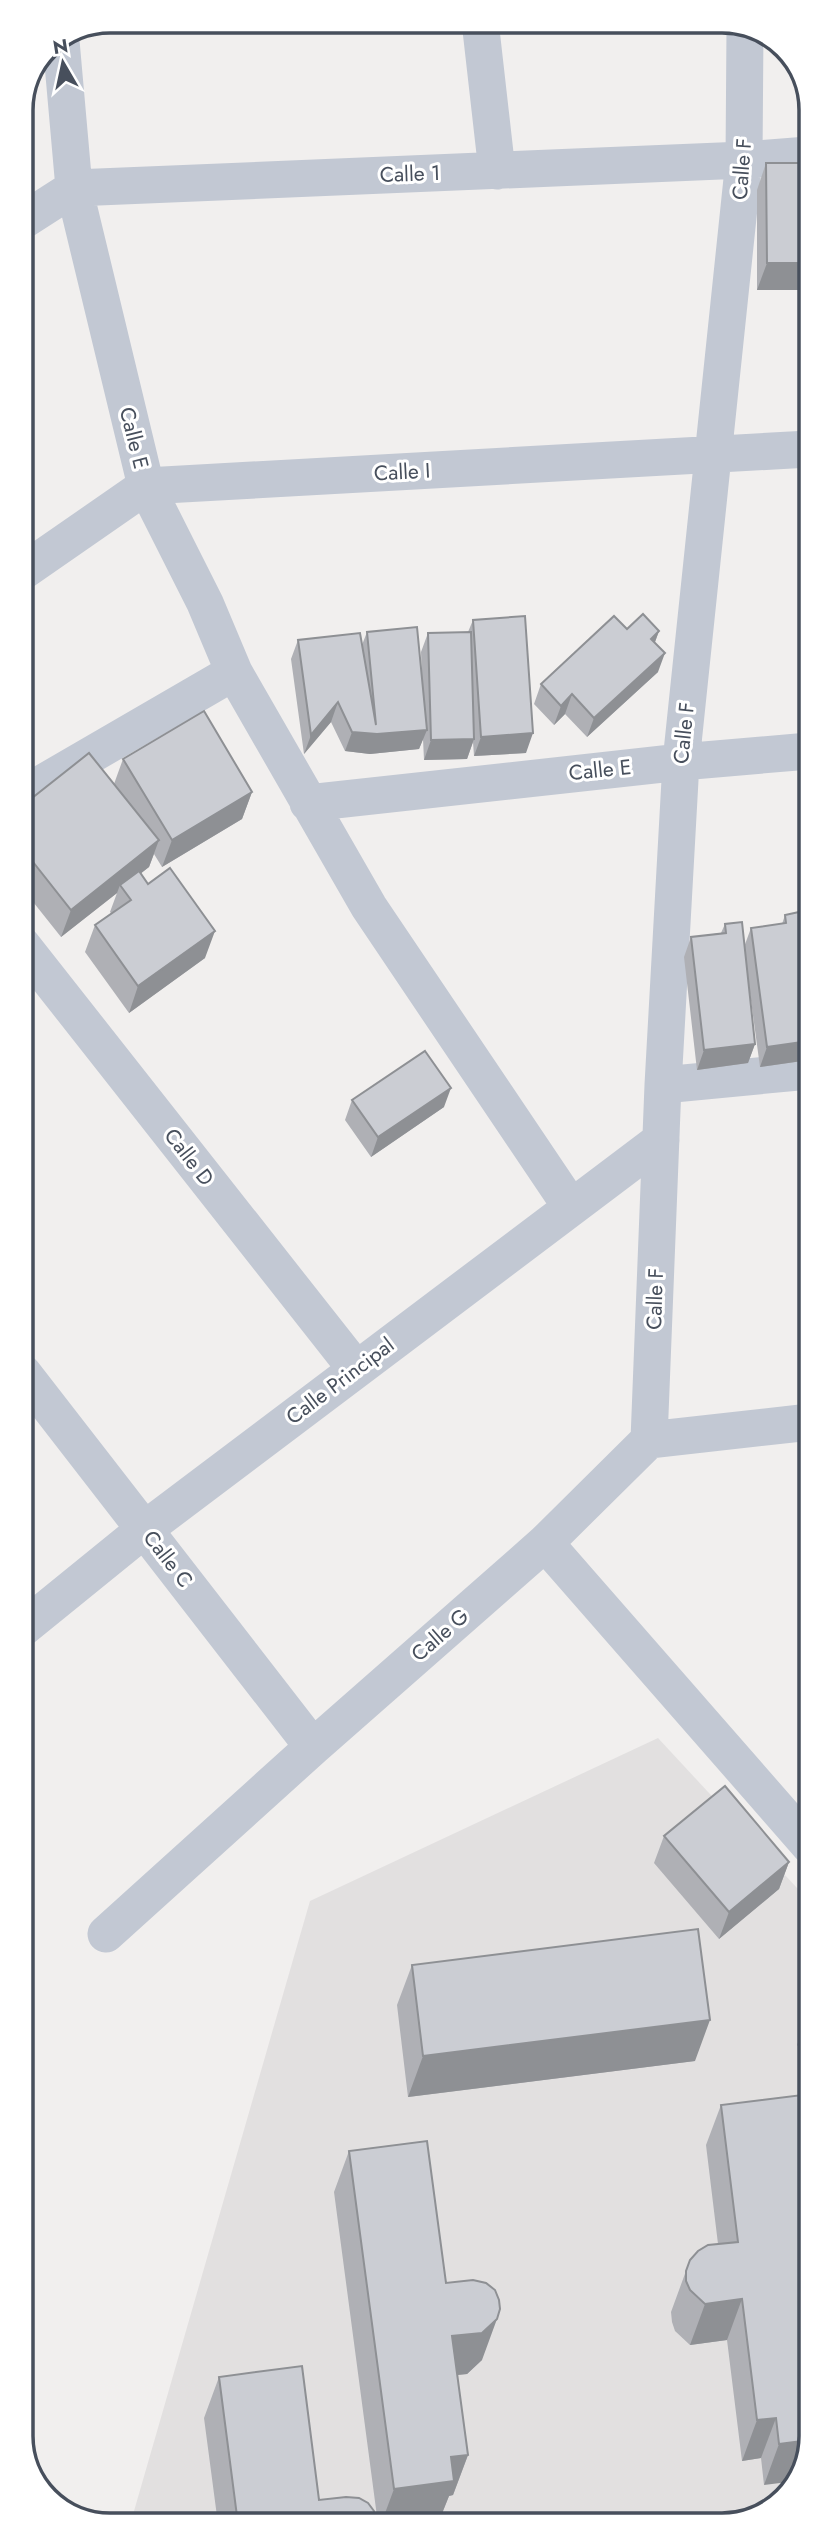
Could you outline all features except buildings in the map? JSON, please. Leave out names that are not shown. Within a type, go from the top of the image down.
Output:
[{"type":"street","points":[[481,33],[497,171]]},
{"type":"street","name":"Calle F","points":[[649,1440],[663,1085],[681,762],[744,160],[745,37]]},
{"type":"street","name":"Calle E","points":[[62,51],[74,188],[146,486],[205,603],[234,672],[369,907],[571,1207]]},
{"type":"street","name":"Calle 1","points":[[74,188],[799,156]]},
{"type":"street","points":[[33,214],[74,188]]},
{"type":"street","name":"Calle I","points":[[146,486],[799,450]]},
{"type":"street","points":[[33,564],[146,486]]},
{"type":"street","points":[[33,789],[234,672]]},
{"type":"street","name":"Calle E","points":[[308,803],[681,762],[799,752]]},
{"type":"street","name":"Calle D","points":[[33,959],[356,1369]]},
{"type":"street","points":[[663,1085],[799,1072]]},
{"type":"street","name":"Calle Principal","points":[[33,1620],[145,1529],[662,1140]]},
{"type":"street","name":"Calle C","points":[[33,1386],[313,1746]]},
{"type":"street","points":[[649,1440],[799,1423]]},
{"type":"street","name":"Calle G","points":[[106,1934],[313,1746],[545,1543],[649,1440]]},
{"type":"street","points":[[545,1543],[799,1833]]},
{"type":"shaded area","points":[[658,1738],[799,1890],[799,2436],[791,2470],[783,2483],[765,2500],[742,2510],[722,2513],[133,2513],[310,1901]]}]
